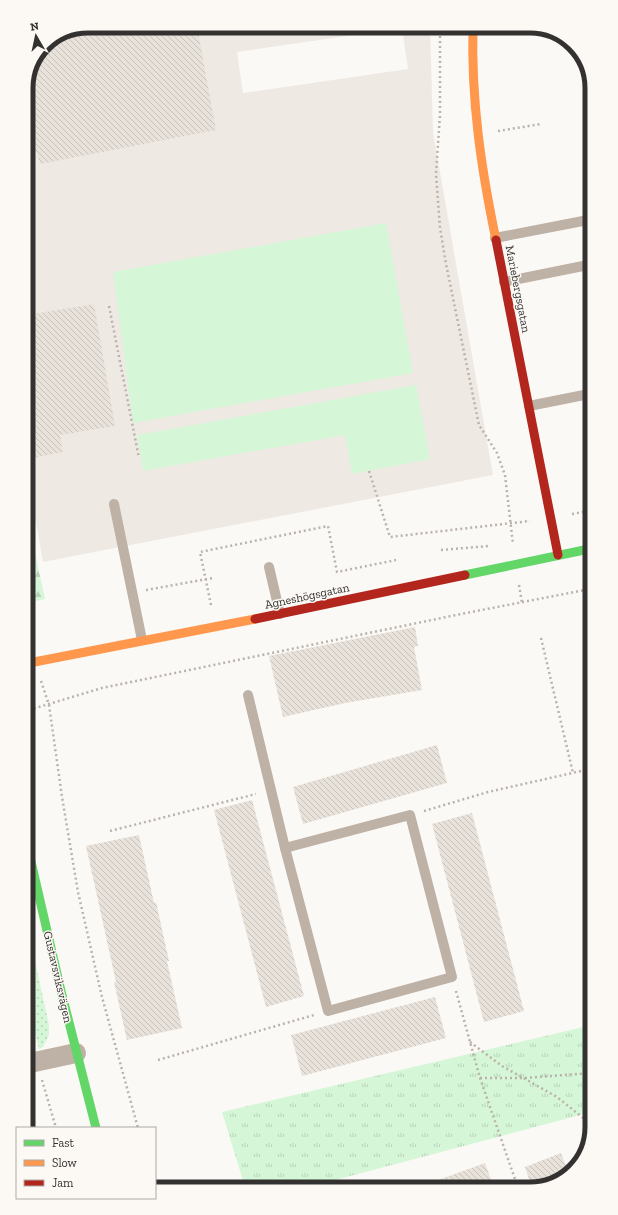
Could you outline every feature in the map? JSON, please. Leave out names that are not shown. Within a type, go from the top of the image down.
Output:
[{"type":"street","name":"Mariebergsgatan","points":[[473,33],[473,98],[476,132],[495,238],[558,555]]},
{"type":"street","name":"Agneshögsgatan","points":[[33,662],[280,614],[516,563],[585,550]]},
{"type":"street","name":"Gustavsviksvägen","points":[[33,871],[51,952],[96,1127]]},
{"type":"street","points":[[33,1062],[76,1053]]},
{"type":"lane","points":[[495,238],[585,221]]},
{"type":"lane","points":[[504,282],[585,266]]},
{"type":"lane","points":[[529,406],[585,395]]},
{"type":"lane","points":[[114,504],[142,640]]},
{"type":"lane","points":[[269,567],[280,614]]},
{"type":"lane","points":[[248,695],[285,848],[328,1011],[452,978],[410,815],[285,848]]},
{"type":"path","points":[[440,33],[440,115],[436,174],[440,228],[479,425],[497,453],[505,476],[510,523],[522,603]]},
{"type":"path","points":[[110,306],[139,458]]},
{"type":"path","points":[[369,471],[390,537],[510,523]]},
{"type":"path","points":[[211,605],[200,552],[328,526],[337,572],[396,560]]},
{"type":"path","points":[[507,543],[513,542]]},
{"type":"path","points":[[441,550],[494,546]]},
{"type":"path","points":[[132,593],[213,578]]},
{"type":"path","points":[[33,709],[102,688],[585,590]]},
{"type":"path","points":[[541,638],[573,773]]},
{"type":"path","points":[[49,705],[62,797],[78,892],[102,997],[138,1127]]},
{"type":"path","points":[[410,815],[488,792],[585,771]]},
{"type":"path","points":[[110,831],[271,790]]},
{"type":"path","points":[[452,978],[480,1078],[516,1182]]},
{"type":"path","points":[[158,1060],[328,1011]]},
{"type":"path","points":[[470,1041],[502,1066],[557,1097],[585,1119]]},
{"type":"path","points":[[33,1062],[56,1127]]},
{"type":"path","points":[[480,1078],[524,1078],[585,1074]]},
{"type":"shaded area","points":[[81,33],[368,33],[237,52],[243,93],[408,69],[403,33],[430,33],[433,132],[493,475],[43,562],[33,505],[33,85],[35,76]]},
{"type":"green space","points":[[386,223],[413,373],[133,423],[113,272]]},
{"type":"green space","points":[[416,385],[430,459],[352,474],[345,435],[143,471],[137,435]]},
{"type":"green space","points":[[33,544],[45,599],[33,602]]},
{"type":"green space","points":[[33,952],[49,1025],[49,1035],[43,1047],[39,1049],[33,1024]]},
{"type":"green space","points":[[585,1027],[585,1116],[584,1114],[328,1182],[243,1182],[222,1112]]},
{"type":"building","points":[[81,33],[198,33],[216,130],[40,164],[37,152],[33,153],[33,85],[35,74],[43,56],[56,56],[56,44],[70,36]]},
{"type":"building","points":[[94,304],[115,426],[60,435],[63,452],[33,458],[33,314]]},
{"type":"building","points":[[415,627],[418,646],[414,647],[422,690],[345,703],[283,717],[269,656]]},
{"type":"building","points":[[437,745],[447,783],[303,824],[293,787]]},
{"type":"building","points":[[252,800],[304,996],[266,1007],[214,810]]},
{"type":"building","points":[[472,813],[524,1011],[484,1022],[432,824]]},
{"type":"building","points":[[139,835],[154,903],[156,902],[182,1028],[127,1040],[114,982],[116,982],[86,846]]},
{"type":"building","points":[[435,997],[446,1038],[302,1076],[291,1035]]},
{"type":"building","points":[[561,1153],[566,1168],[551,1178],[530,1182],[525,1167]]},
{"type":"building","points":[[485,1163],[492,1182],[433,1182]]},
{"type":"traffic: fast","points":[[465,575],[585,550]]},
{"type":"traffic: fast","points":[[33,870],[61,991],[96,1127]]},
{"type":"traffic: slow","points":[[473,33],[475,107],[486,187],[496,240]]},
{"type":"traffic: slow","points":[[33,662],[255,619]]},
{"type":"traffic: jam","points":[[496,240],[558,555]]},
{"type":"traffic: jam","points":[[255,619],[465,575]]}]
